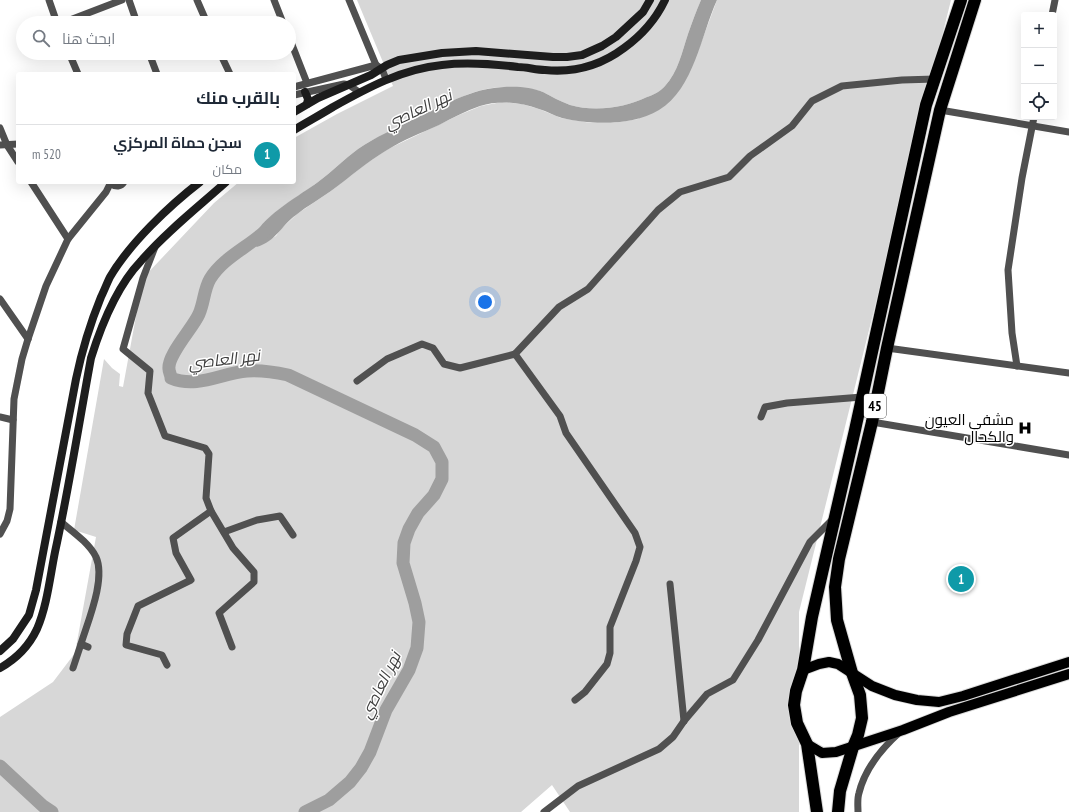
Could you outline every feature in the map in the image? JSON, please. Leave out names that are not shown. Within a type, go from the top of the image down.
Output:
[{"type":"highway","name":"45","points":[[817,812],[807,744],[797,723],[794,705],[796,691],[803,670],[812,617],[926,106],[961,0]]},
{"type":"highway","name":"45","points":[[838,812],[840,791],[862,718],[860,695],[837,620],[835,587],[839,559],[872,422],[940,110],[975,0]]},
{"type":"main road","points":[[296,111],[318,98],[371,75],[379,67],[399,60],[442,53],[476,51],[567,57],[582,55],[602,46],[616,37],[643,12],[650,0]]},
{"type":"main road","points":[[296,129],[359,92],[416,69],[442,65],[481,64],[565,71],[590,67],[618,53],[638,37],[653,21],[665,0]]},
{"type":"main road","points":[[305,92],[308,99],[307,104]]},
{"type":"main road","points":[[0,651],[13,640],[29,615],[36,590],[76,379],[83,346],[94,314],[110,277],[136,242],[180,197],[197,184]]},
{"type":"main road","points":[[0,668],[13,660],[25,648],[36,630],[42,614],[61,522],[91,358],[98,334],[112,304],[140,262],[224,184]]},
{"type":"main road","points":[[803,670],[829,662],[838,664],[872,686],[895,695],[918,700],[939,702],[963,696],[1069,662]]},
{"type":"main road","points":[[807,744],[822,753],[836,752],[903,730],[949,712],[1069,674]]},
{"type":"street","points":[[49,0],[55,16]]},
{"type":"street","points":[[80,16],[122,0]]},
{"type":"street","points":[[129,0],[135,16]]},
{"type":"street","points":[[197,0],[204,16]]},
{"type":"street","points":[[274,0],[280,16]]},
{"type":"street","points":[[349,0],[386,80]]},
{"type":"street","points":[[1053,12],[1055,0]]},
{"type":"street","points":[[296,56],[307,83]]},
{"type":"street","points":[[72,60],[77,72]]},
{"type":"street","points":[[151,60],[155,72]]},
{"type":"street","points":[[223,60],[229,72]]},
{"type":"street","points":[[296,86],[379,67]]},
{"type":"street","points":[[357,380],[386,359],[422,344],[433,348],[444,364],[460,368],[515,354],[559,307],[588,289],[658,210],[680,192],[729,177],[750,156],[792,126],[812,101],[842,86],[902,80],[935,79]]},
{"type":"street","points":[[296,94],[339,84],[349,85],[359,92]]},
{"type":"street","points":[[940,110],[1032,127],[1069,132]]},
{"type":"street","points":[[1017,366],[1012,333],[1008,270],[1033,120]]},
{"type":"street","points":[[0,128],[4,145],[16,160]]},
{"type":"street","points":[[4,145],[16,144]]},
{"type":"street","points":[[32,184],[68,239]]},
{"type":"street","points":[[0,534],[7,521],[11,503],[12,420],[14,400],[17,379],[28,339],[46,286],[68,239],[110,184]]},
{"type":"street","points":[[112,184],[115,186],[122,184]]},
{"type":"street","points":[[155,247],[143,278],[123,349],[150,371],[148,393],[165,436],[205,448],[209,454],[206,498],[211,511],[233,548],[254,572],[254,582],[219,613],[232,647]]},
{"type":"street","points":[[0,299],[28,339]]},
{"type":"street","points":[[887,348],[1069,373]]},
{"type":"street","points":[[515,354],[560,416],[566,433],[635,533],[640,547],[610,627],[610,653],[608,664],[585,692],[575,700]]},
{"type":"street","points":[[761,417],[765,407],[862,397]]},
{"type":"street","points":[[0,417],[12,420]]},
{"type":"street","points":[[872,422],[1069,455]]},
{"type":"street","points":[[167,665],[162,655],[126,645],[127,634],[138,606],[191,580],[176,553],[173,538],[211,511]]},
{"type":"street","points":[[224,532],[256,520],[280,516],[293,535]]},
{"type":"street","points":[[544,812],[578,786],[659,749],[673,737],[684,721],[707,694],[733,680],[758,640],[810,542],[834,518]]},
{"type":"street","points":[[61,522],[87,544],[96,556],[100,567],[99,579],[84,645],[73,668]]},
{"type":"street","points":[[670,584],[684,721]]},
{"type":"street","points":[[858,812],[858,794],[870,765],[885,745],[903,730]]},
{"type":"shaded area","points":[[357,0],[701,0],[676,68],[663,88],[657,93],[629,104],[609,108],[589,108],[570,105],[543,92],[524,88],[493,88],[469,94],[385,133],[358,149],[323,178],[269,218],[260,227],[251,244],[257,247],[276,236],[281,229],[297,214],[388,149],[481,106],[502,102],[522,104],[561,118],[591,123],[614,123],[638,119],[698,51],[717,0],[951,0],[799,612],[799,812],[570,812],[552,785],[521,812],[0,812],[0,717],[53,682],[75,653],[96,537],[74,530],[104,359],[120,374],[119,386],[123,387],[143,278],[214,203],[237,184],[296,184],[296,137],[337,114],[393,86]]},
{"type":"shaded area","name":"نهر العاصي","points":[[701,0],[717,0],[689,75],[681,89],[671,101],[659,110],[637,119],[611,123],[598,123],[562,118],[542,110],[517,103],[502,102],[480,106],[464,112],[387,150],[300,212],[269,241],[257,247],[251,244],[254,235],[260,226],[279,209],[323,178],[358,149],[378,137],[446,103],[469,94],[492,88],[524,87],[539,90],[570,105],[589,108],[609,108],[629,104],[657,93],[663,88],[676,68]]},
{"type":"waterway","name":"نهر العاصي","points":[[263,233],[221,265],[210,279],[206,287],[199,314],[176,349],[169,363],[171,378],[190,382],[247,371],[288,375],[415,435],[434,447],[442,462],[442,479],[434,495],[418,513],[409,529],[404,543],[403,563],[419,622],[417,648],[409,670],[386,710],[370,752],[361,768],[350,782],[329,800],[305,812]]},
{"type":"waterway","name":"نهر العاصي","points":[[0,766],[43,806],[52,812]]},
{"type":"place","name":"مشفى العيون والكحال","points":[[1025,428]]},
{"type":"place","name":"سجن حماة المركزي","points":[[961,579]]}]
